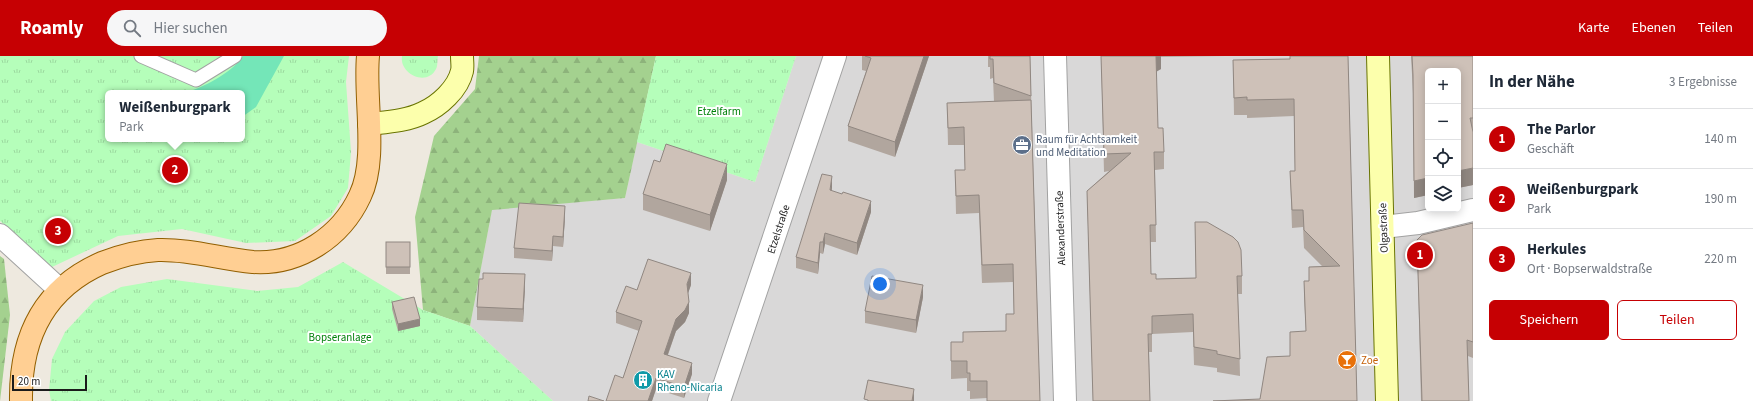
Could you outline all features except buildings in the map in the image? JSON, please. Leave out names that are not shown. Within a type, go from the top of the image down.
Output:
[{"type":"main road","points":[[21,401],[22,365],[30,335],[45,308],[60,290],[74,278],[88,270],[115,258],[137,252],[178,250],[254,262],[279,260],[304,253],[322,243],[336,231],[348,218],[360,196],[366,177],[368,124],[366,77],[368,56]]},
{"type":"street","points":[[368,124],[396,121],[422,114],[444,99],[455,87],[462,72],[462,56]]},
{"type":"street","name":"Etzelstraße","points":[[719,401],[835,56]]},
{"type":"street","name":"Alexanderstraße","points":[[1055,56],[1065,401]]},
{"type":"street","name":"Olgastraße","points":[[1378,56],[1387,401]]},
{"type":"street","points":[[1383,227],[1418,224],[1473,210]]},
{"type":"street","points":[[0,236],[60,290]]},
{"type":"lane","points":[[141,56],[196,80],[235,56]]},
{"type":"shaded area","points":[[796,56],[1473,56],[1473,401],[553,401],[470,326],[492,209],[625,198],[637,142],[755,182]]},
{"type":"green space","points":[[0,56],[349,56],[346,82],[351,152],[348,188],[331,216],[295,241],[246,243],[182,229],[118,236],[52,267],[0,221]]},
{"type":"green space","points":[[243,56],[284,56],[256,107],[245,115],[245,90],[193,90],[211,82],[239,62]]},
{"type":"green space","points":[[402,56],[438,56],[437,68],[432,74],[426,77],[420,78],[414,76],[405,68],[402,62]]},
{"type":"green space","points":[[479,56],[656,56],[625,198],[492,210],[470,326],[423,310],[415,217],[434,136],[475,89]]},
{"type":"green space","name":"Etzelfarm","points":[[656,56],[796,56],[755,182],[637,142]]},
{"type":"green space","points":[[0,256],[4,259],[10,315],[0,401]]},
{"type":"green space","name":"Bopseranlage","points":[[343,262],[423,310],[470,326],[553,401],[51,401],[49,390],[52,359],[65,332],[94,301],[121,287],[167,279],[257,291],[298,287]]},
{"type":"place","name":"Raum für Achtsamkeit und Meditation","points":[[1022,145]]},
{"type":"place","name":"Weißenburgpark","points":[[175,170]]},
{"type":"place","name":"Herkules","points":[[58,231]]},
{"type":"place","name":"The Parlor","points":[[1420,255]]},
{"type":"place","name":"Zoe","points":[[1347,360]]},
{"type":"place","name":"KAV Rheno-Nicaria","points":[[643,380]]}]
